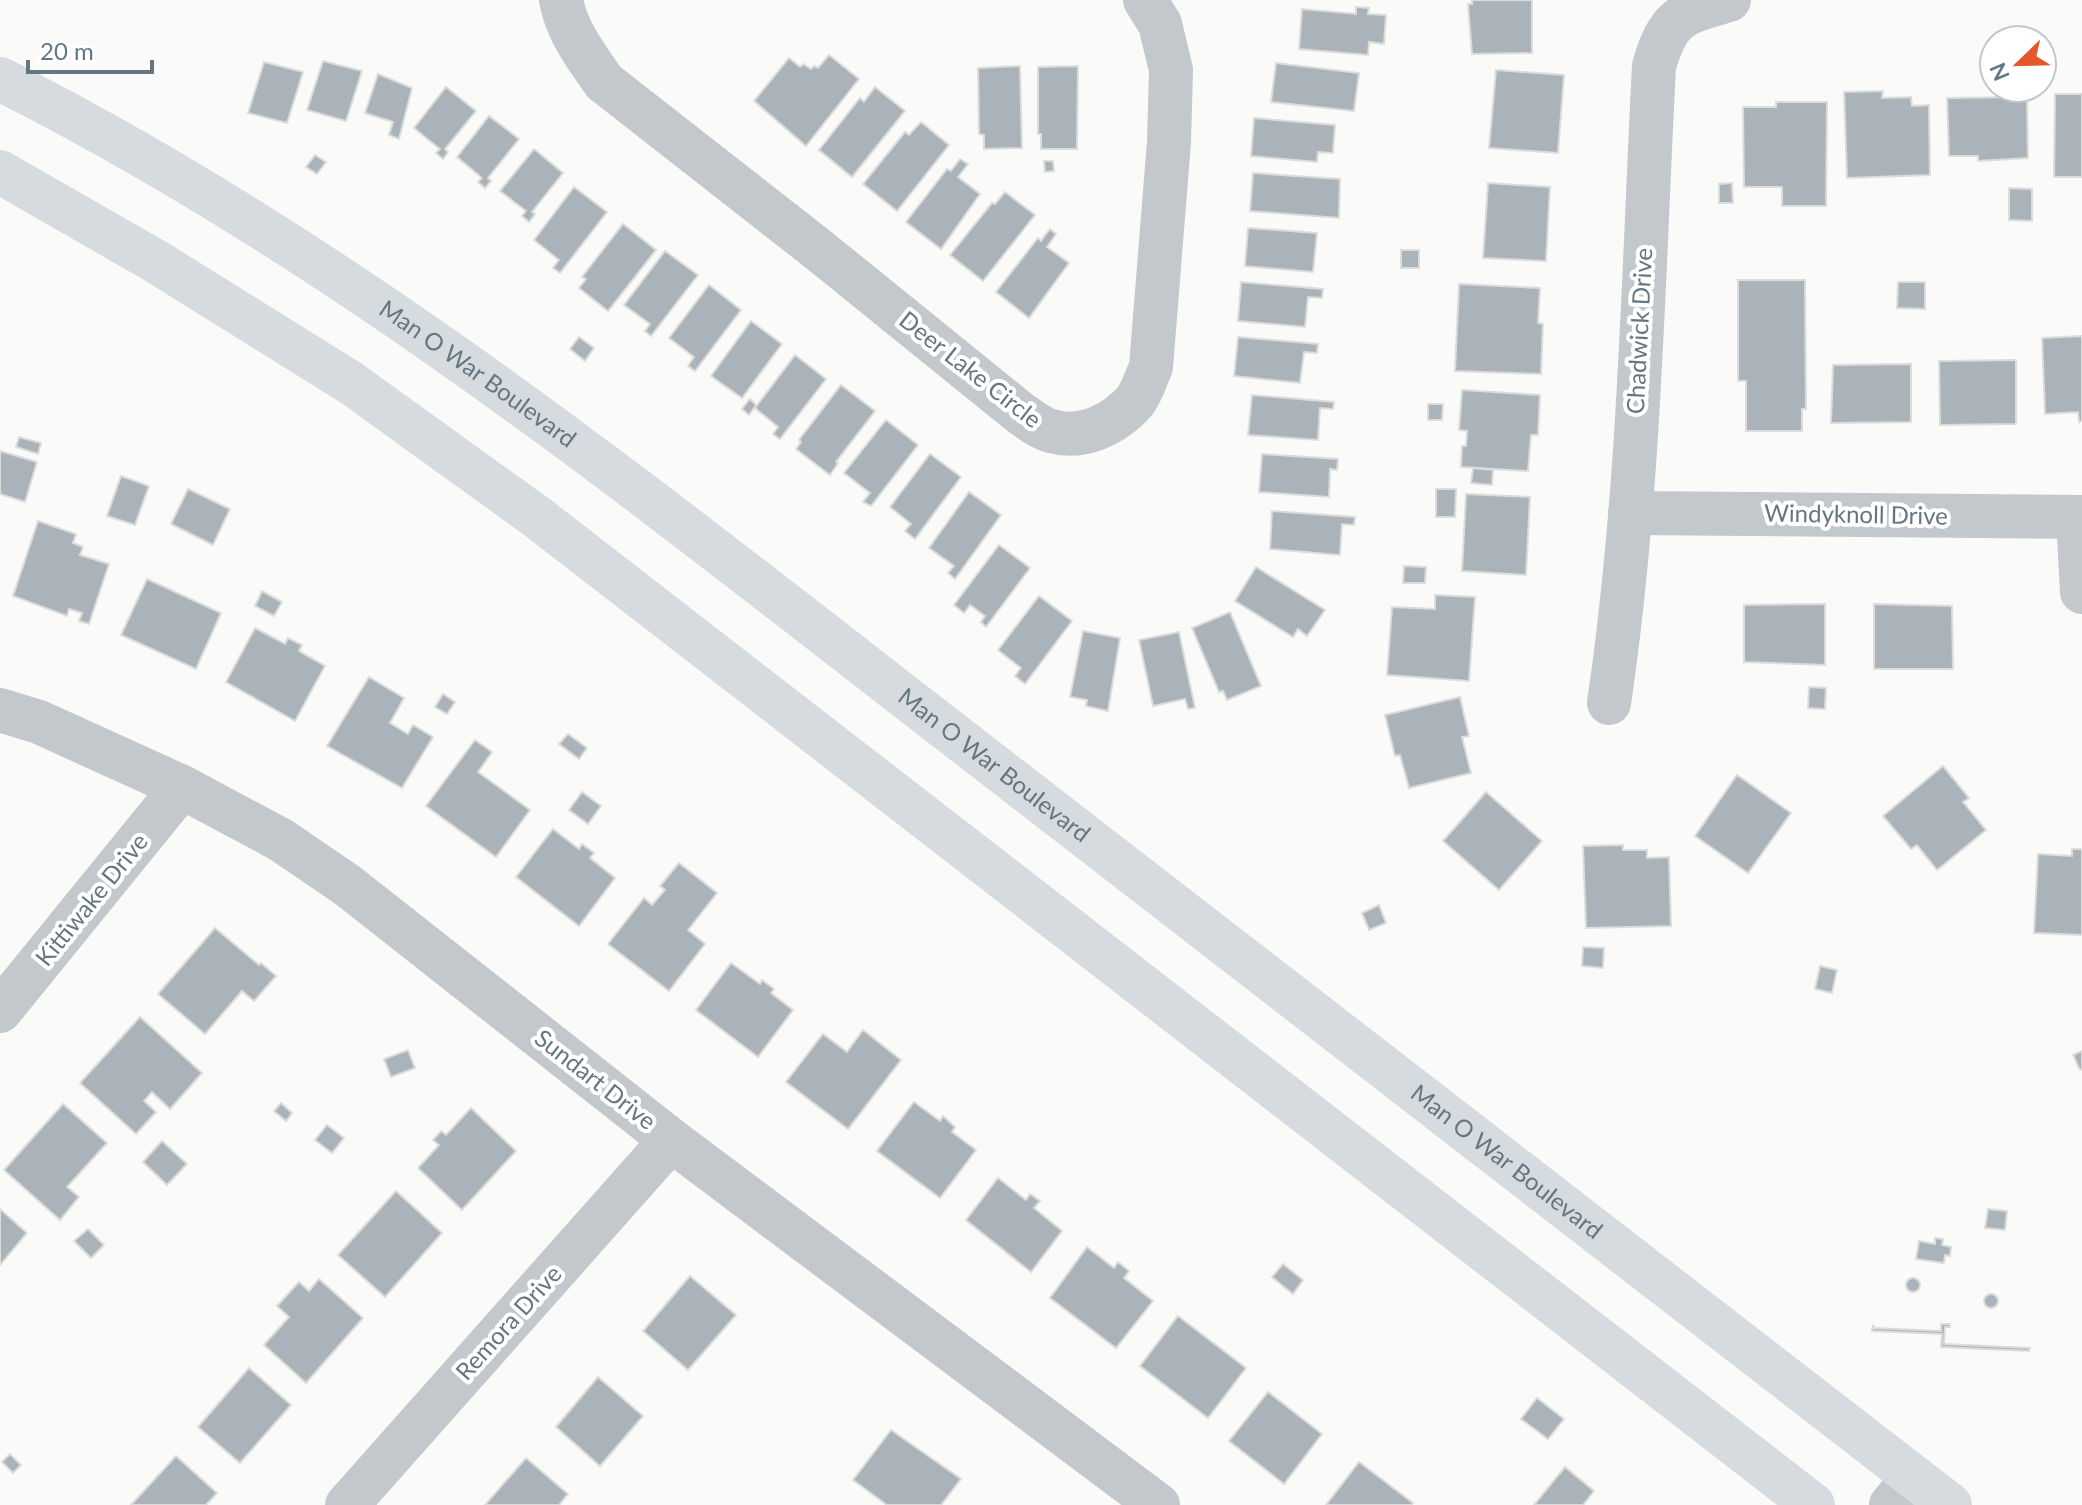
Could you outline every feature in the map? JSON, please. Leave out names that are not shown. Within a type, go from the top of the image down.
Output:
[{"type":"main road","name":"Man O War Boulevard","points":[[0,79],[79,119],[215,197],[383,305],[468,364],[814,626],[1902,1491],[1950,1505]]},
{"type":"main road","points":[[0,172],[157,262],[351,383],[537,517],[1813,1505]]},
{"type":"street","name":"Deer Lake Circle","points":[[561,0],[578,46],[604,82],[1019,412],[1048,431],[1071,434],[1094,430],[1118,417],[1137,399],[1151,367],[1169,142],[1171,70],[1160,24],[1145,0]]},
{"type":"street","name":"Chadwick Drive","points":[[1609,703],[1621,625],[1630,513],[1654,66],[1662,41],[1679,18],[1729,0]]},
{"type":"street","name":"Windyknoll Drive","points":[[1630,513],[2080,517]]},
{"type":"street","points":[[2080,517],[2082,592]]},
{"type":"street","name":"Sundart Drive","points":[[0,710],[39,722],[182,787],[281,840],[347,885],[671,1140],[1145,1501]]},
{"type":"street","name":"Kittiwake Drive","points":[[0,1011],[182,787]]},
{"type":"street","name":"Remora Drive","points":[[347,1505],[671,1140]]},
{"type":"building","points":[[1472,0],[1532,0],[1532,53],[1472,54],[1468,4],[1472,4]]},
{"type":"building","points":[[1356,7],[1369,8],[1368,14],[1386,15],[1384,44],[1369,42],[1368,55],[1299,49],[1302,9],[1356,14]]},
{"type":"building","points":[[829,55],[859,79],[806,146],[754,101],[789,58],[800,67],[803,64],[811,69],[814,66],[818,68]]},
{"type":"building","points":[[323,61],[362,71],[346,121],[307,110]]},
{"type":"building","points":[[264,62],[303,72],[287,123],[248,113]]},
{"type":"building","points":[[1276,63],[1359,73],[1354,111],[1271,102]]},
{"type":"building","points":[[1020,66],[1022,148],[984,149],[984,135],[979,134],[978,68]]},
{"type":"building","points":[[1078,66],[1077,149],[1041,149],[1041,134],[1038,134],[1038,67]]},
{"type":"building","points":[[1496,70],[1564,75],[1558,153],[1489,148]]},
{"type":"building","points":[[378,74],[412,88],[399,139],[389,135],[393,122],[365,113]]},
{"type":"building","points":[[446,87],[476,111],[445,149],[448,152],[443,159],[436,153],[440,149],[414,128]]},
{"type":"building","points":[[875,87],[905,111],[852,177],[819,150],[860,98],[864,102]]},
{"type":"building","points":[[1883,91],[1882,98],[1911,97],[1912,106],[1929,105],[1930,175],[1847,178],[1844,92]]},
{"type":"building","points":[[2058,94],[2082,94],[2082,177],[2054,177],[2055,104],[2058,104]]},
{"type":"building","points":[[1947,98],[1978,98],[1978,104],[2027,104],[2028,158],[1978,161],[1978,156],[1949,156]]},
{"type":"building","points":[[1776,102],[1827,102],[1826,206],[1782,206],[1782,187],[1744,187],[1743,107],[1776,107]]},
{"type":"building","points":[[489,116],[519,139],[488,178],[491,181],[485,188],[478,182],[482,178],[457,157]]},
{"type":"building","points":[[1254,118],[1335,125],[1333,153],[1318,152],[1317,162],[1251,156]]},
{"type":"building","points":[[921,122],[949,145],[897,211],[863,184],[905,132],[909,135]]},
{"type":"building","points":[[534,149],[563,173],[532,212],[535,214],[529,222],[522,216],[526,211],[500,191]]},
{"type":"building","points":[[315,155],[326,162],[317,174],[306,167]]},
{"type":"building","points":[[960,159],[968,164],[958,177],[980,194],[941,249],[906,222],[947,169],[951,171]]},
{"type":"building","points":[[1044,161],[1053,161],[1054,171],[1045,172]]},
{"type":"building","points":[[1253,173],[1340,179],[1339,218],[1250,211]]},
{"type":"building","points":[[1488,183],[1550,187],[1546,261],[1483,258]]},
{"type":"building","points":[[1732,183],[1733,203],[1719,203],[1719,184]]},
{"type":"building","points":[[574,187],[607,212],[560,273],[553,268],[559,260],[534,240]]},
{"type":"building","points":[[2009,188],[2032,189],[2032,221],[2009,220]]},
{"type":"building","points":[[1005,192],[1035,215],[983,281],[950,255],[992,203],[995,204]]},
{"type":"building","points":[[623,224],[656,250],[608,311],[579,288],[586,279],[582,277]]},
{"type":"building","points":[[1248,228],[1317,233],[1313,272],[1245,266]]},
{"type":"building","points":[[1050,229],[1056,234],[1047,247],[1069,263],[1029,318],[996,292],[1038,238],[1041,241]]},
{"type":"building","points":[[1401,250],[1419,250],[1419,268],[1401,268]]},
{"type":"building","points":[[665,251],[698,275],[651,336],[645,331],[650,324],[624,305]]},
{"type":"building","points":[[1738,280],[1805,280],[1806,409],[1802,409],[1802,431],[1746,431],[1746,381],[1738,381]]},
{"type":"building","points":[[1241,282],[1323,289],[1322,298],[1308,297],[1305,327],[1238,321]]},
{"type":"building","points":[[1898,282],[1925,282],[1925,309],[1897,308]]},
{"type":"building","points":[[1459,284],[1540,288],[1538,323],[1543,324],[1541,374],[1455,371]]},
{"type":"building","points":[[709,285],[741,310],[695,371],[688,366],[694,357],[669,338]]},
{"type":"building","points":[[751,321],[782,344],[742,398],[711,376]]},
{"type":"building","points":[[2082,336],[2082,421],[2079,422],[2078,412],[2045,414],[2042,338]]},
{"type":"building","points":[[579,337],[594,348],[585,361],[570,349]]},
{"type":"building","points":[[1238,337],[1318,344],[1317,353],[1304,352],[1300,383],[1234,376]]},
{"type":"building","points":[[795,355],[826,379],[780,439],[773,434],[778,427],[755,408]]},
{"type":"building","points":[[2016,360],[2016,424],[1940,425],[1939,361]]},
{"type":"building","points":[[1911,364],[1911,422],[1831,423],[1833,365]]},
{"type":"building","points":[[841,385],[875,411],[836,462],[830,475],[796,449],[801,442],[799,440]]},
{"type":"building","points":[[1462,390],[1540,395],[1538,435],[1531,435],[1528,471],[1461,467],[1462,446],[1466,446],[1467,431],[1459,430]]},
{"type":"building","points":[[1252,395],[1334,402],[1333,409],[1320,408],[1318,440],[1248,435]]},
{"type":"building","points":[[750,399],[756,405],[749,415],[742,409]]},
{"type":"building","points":[[1428,404],[1443,404],[1442,420],[1428,420]]},
{"type":"building","points":[[886,420],[918,445],[871,506],[863,502],[870,493],[844,473]]},
{"type":"building","points":[[19,437],[41,443],[38,454],[16,447]]},
{"type":"building","points":[[0,451],[37,462],[25,502],[0,494]]},
{"type":"building","points":[[930,454],[961,477],[915,539],[905,531],[911,524],[890,507]]},
{"type":"building","points":[[1262,454],[1338,459],[1337,470],[1330,469],[1329,497],[1259,492]]},
{"type":"building","points":[[1473,468],[1493,470],[1492,485],[1471,483]]},
{"type":"building","points":[[121,476],[149,486],[135,525],[107,516]]},
{"type":"building","points":[[188,489],[230,509],[213,545],[171,524]]},
{"type":"building","points":[[1436,489],[1456,489],[1455,517],[1436,517]]},
{"type":"building","points":[[969,492],[1001,515],[955,579],[948,573],[954,566],[929,548]]},
{"type":"building","points":[[1466,494],[1530,497],[1526,575],[1462,571]]},
{"type":"building","points":[[1272,511],[1355,517],[1354,525],[1342,524],[1340,555],[1270,549]]},
{"type":"building","points":[[38,521],[76,534],[73,543],[83,547],[80,555],[109,564],[89,624],[79,621],[82,613],[69,609],[67,616],[13,596]]},
{"type":"building","points":[[999,545],[1030,568],[986,627],[981,622],[985,616],[970,605],[964,613],[954,605]]},
{"type":"building","points":[[1404,566],[1426,567],[1425,583],[1403,583]]},
{"type":"building","points":[[1256,567],[1325,610],[1307,636],[1298,629],[1293,637],[1235,601]]},
{"type":"building","points":[[147,579],[221,613],[196,669],[121,635]]},
{"type":"building","points":[[262,591],[282,602],[274,616],[255,606]]},
{"type":"building","points":[[1435,595],[1475,597],[1469,681],[1387,675],[1392,607],[1435,609]]},
{"type":"building","points":[[1039,596],[1072,621],[1025,684],[1015,676],[1021,668],[998,650]]},
{"type":"building","points":[[1825,604],[1825,665],[1744,662],[1744,605]]},
{"type":"building","points":[[1874,604],[1952,606],[1953,669],[1874,669]]},
{"type":"building","points":[[1230,612],[1261,686],[1227,700],[1223,691],[1219,692],[1192,628]]},
{"type":"building","points":[[255,628],[285,644],[288,638],[302,645],[299,651],[325,666],[295,721],[226,682]]},
{"type":"building","points":[[1083,631],[1120,638],[1108,711],[1086,706],[1087,700],[1070,697]]},
{"type":"building","points":[[1179,632],[1195,708],[1188,709],[1185,699],[1153,706],[1139,640]]},
{"type":"building","points":[[369,677],[404,698],[390,723],[408,734],[413,725],[433,737],[402,788],[327,746]]},
{"type":"building","points":[[1809,687],[1826,688],[1825,709],[1808,708]]},
{"type":"building","points":[[443,694],[455,702],[447,714],[435,707]]},
{"type":"building","points":[[1460,697],[1469,736],[1462,737],[1471,773],[1409,788],[1400,755],[1395,756],[1385,715]]},
{"type":"building","points":[[568,734],[587,748],[579,759],[559,744]]},
{"type":"building","points":[[475,740],[492,752],[478,772],[530,810],[496,857],[426,806]]},
{"type":"building","points":[[1943,766],[1969,798],[1963,802],[1986,830],[1937,870],[1917,845],[1911,849],[1883,816]]},
{"type":"building","points":[[1737,775],[1791,813],[1748,873],[1695,836]]},
{"type":"building","points":[[582,792],[601,806],[588,824],[569,810]]},
{"type":"building","points":[[1486,792],[1542,841],[1499,890],[1443,841]]},
{"type":"building","points":[[553,829],[579,849],[582,844],[594,853],[590,858],[615,878],[579,926],[516,877]]},
{"type":"building","points":[[1623,845],[1623,850],[1647,850],[1647,858],[1669,857],[1671,926],[1586,928],[1583,846]]},
{"type":"building","points":[[2072,849],[2082,849],[2082,935],[2034,933],[2038,854],[2072,856]]},
{"type":"building","points":[[679,863],[717,893],[688,930],[705,944],[669,991],[608,944],[644,898],[652,905],[665,890],[660,886]]},
{"type":"building","points":[[1379,905],[1386,923],[1369,930],[1362,913]]},
{"type":"building","points":[[215,928],[276,976],[254,1001],[242,991],[205,1034],[158,994]]},
{"type":"building","points":[[1583,947],[1604,948],[1603,968],[1582,966]]},
{"type":"building","points":[[731,963],[760,984],[762,980],[774,989],[771,993],[793,1010],[758,1057],[696,1010]]},
{"type":"building","points":[[1820,966],[1837,970],[1832,993],[1815,989]]},
{"type":"building","points":[[140,1017],[202,1073],[170,1109],[152,1092],[144,1101],[156,1112],[136,1134],[80,1083]]},
{"type":"building","points":[[863,1030],[901,1060],[848,1129],[786,1082],[823,1034],[847,1052]]},
{"type":"building","points":[[408,1050],[415,1068],[391,1077],[384,1059]]},
{"type":"building","points":[[2082,1051],[2082,1069],[2080,1070],[2073,1055]]},
{"type":"building","points":[[914,1102],[940,1121],[943,1116],[955,1127],[952,1132],[976,1150],[940,1198],[877,1151]]},
{"type":"building","points":[[281,1103],[292,1113],[286,1121],[274,1111]]},
{"type":"building","points":[[63,1104],[107,1143],[67,1187],[79,1197],[60,1220],[4,1170]]},
{"type":"building","points":[[471,1108],[516,1151],[462,1210],[418,1168],[439,1145],[433,1140],[441,1131],[446,1135]]},
{"type":"building","points":[[327,1125],[344,1138],[332,1153],[315,1140]]},
{"type":"building","points":[[162,1141],[187,1164],[167,1185],[143,1162]]},
{"type":"building","points":[[998,1178],[1026,1200],[1030,1194],[1040,1201],[1034,1208],[1062,1231],[1031,1272],[966,1220]]},
{"type":"building","points":[[396,1191],[442,1233],[385,1297],[338,1255]]},
{"type":"building","points":[[0,1209],[27,1233],[0,1265]]},
{"type":"building","points":[[1988,1209],[2007,1211],[2005,1230],[1985,1228]]},
{"type":"building","points":[[88,1229],[104,1245],[91,1258],[74,1241]]},
{"type":"building","points":[[1935,1238],[1943,1239],[1942,1245],[1951,1247],[1950,1256],[1945,1255],[1944,1263],[1916,1259],[1919,1241],[1935,1244]]},
{"type":"building","points":[[1087,1247],[1114,1268],[1118,1262],[1129,1271],[1124,1278],[1153,1301],[1116,1348],[1050,1298]]},
{"type":"building","points":[[1283,1264],[1303,1280],[1293,1294],[1272,1277]]},
{"type":"building","points":[[690,1276],[736,1315],[688,1370],[643,1331]]},
{"type":"building","points":[[1913,1278],[1920,1285],[1913,1292],[1906,1285]]},
{"type":"building","points":[[319,1279],[363,1318],[306,1383],[264,1345],[289,1317],[277,1306],[299,1282],[309,1291]]},
{"type":"building","points":[[1991,1294],[1998,1301],[1991,1308],[1984,1301]]},
{"type":"building","points":[[1178,1316],[1246,1368],[1208,1418],[1140,1366]]},
{"type":"building","points":[[1941,1324],[1950,1324],[1950,1327],[1945,1327],[1944,1344],[2030,1348],[2029,1351],[1941,1347],[1942,1334],[1872,1331],[1873,1325],[1874,1328],[1941,1331]]},
{"type":"building","points":[[249,1368],[291,1405],[240,1463],[198,1427]]},
{"type":"building","points":[[598,1377],[643,1416],[600,1466],[556,1427]]},
{"type":"building","points":[[1268,1392],[1322,1434],[1284,1484],[1229,1441]]},
{"type":"building","points":[[1537,1398],[1564,1419],[1548,1439],[1521,1419]]},
{"type":"building","points":[[891,1430],[961,1479],[941,1505],[887,1505],[853,1480]]},
{"type":"building","points":[[10,1454],[21,1465],[13,1473],[2,1462]]},
{"type":"building","points":[[176,1456],[217,1493],[206,1505],[131,1505]]},
{"type":"building","points":[[526,1458],[568,1494],[559,1505],[485,1505]]},
{"type":"building","points":[[1359,1462],[1413,1503],[1326,1505]]},
{"type":"building","points":[[1565,1467],[1594,1491],[1583,1505],[1534,1505]]}]
